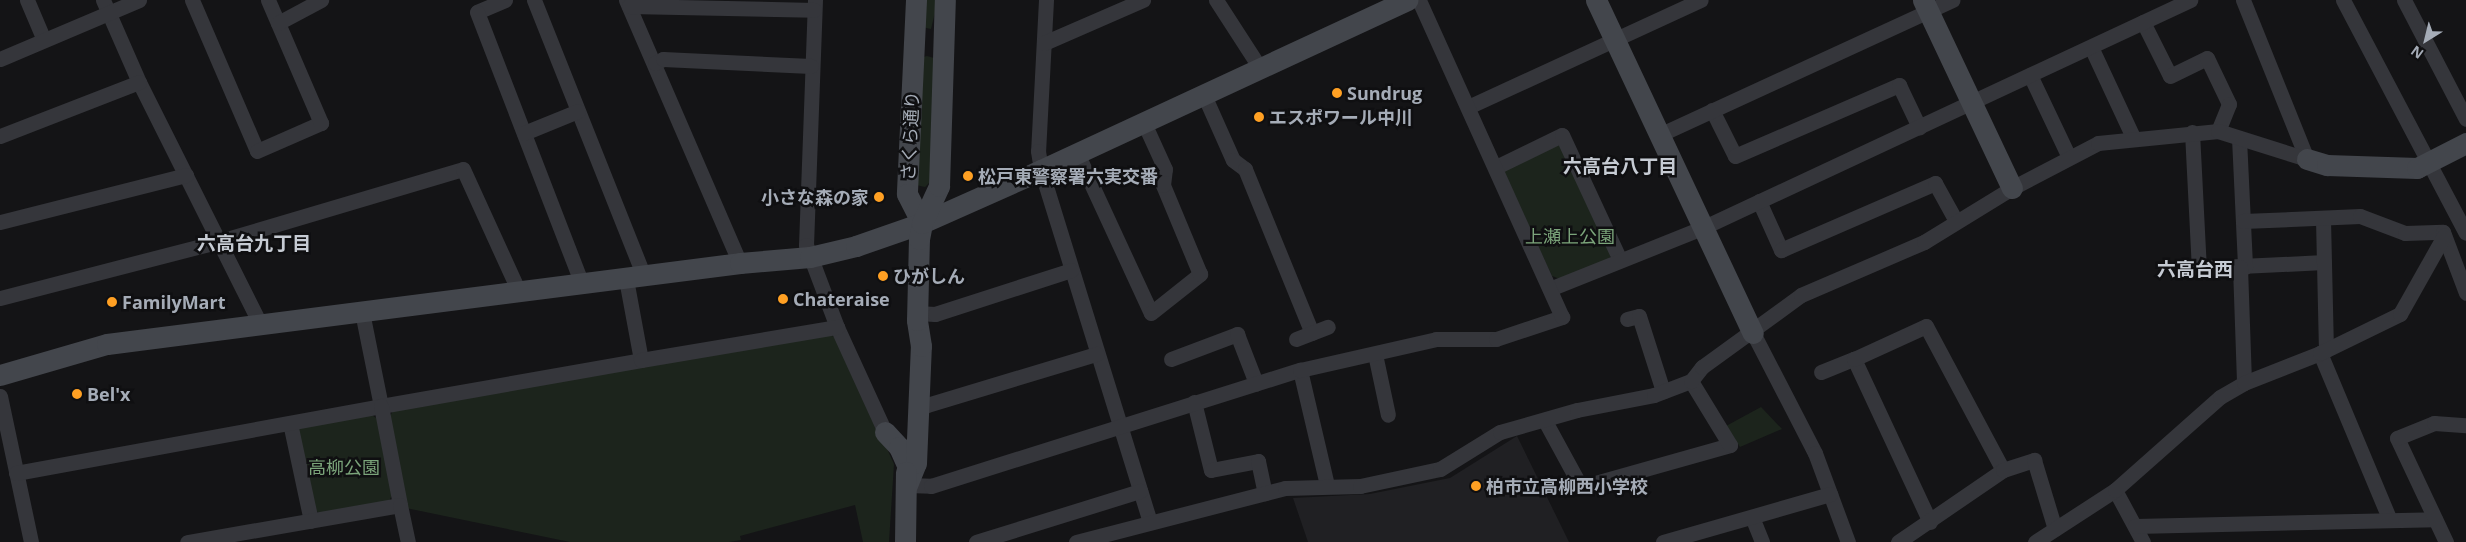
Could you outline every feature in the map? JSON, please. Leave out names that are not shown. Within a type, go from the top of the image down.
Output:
[{"type":"street","points":[[27,0],[44,40]]},
{"type":"street","points":[[0,58],[44,40],[106,6],[139,0]]},
{"type":"street","points":[[192,0],[258,151],[321,123],[268,0]]},
{"type":"street","points":[[278,22],[322,0]]},
{"type":"street","points":[[505,0],[477,12],[582,284]]},
{"type":"street","points":[[534,0],[578,111],[635,277],[641,360]]},
{"type":"street","name":"さくら通り","points":[[916,0],[907,194],[922,223]]},
{"type":"street","name":"さくら通り","points":[[922,223],[939,186],[945,0]]},
{"type":"street","points":[[1046,0],[1038,151],[1040,170],[1150,522]]},
{"type":"street","points":[[1044,43],[1143,0]]},
{"type":"street","points":[[1216,0],[1260,68]]},
{"type":"street","points":[[0,376],[107,344],[740,263],[810,257],[856,246],[922,223],[1144,123],[1407,0]]},
{"type":"street","points":[[907,485],[931,486],[1300,370],[1436,339],[1496,339],[1562,317],[1552,288],[1419,0]]},
{"type":"street","points":[[1596,0],[1752,332],[1815,452],[1848,542]]},
{"type":"street","points":[[1468,107],[1701,0]]},
{"type":"street","points":[[1659,134],[1926,6],[1952,0]]},
{"type":"street","points":[[1552,288],[1702,228],[2190,0]]},
{"type":"street","points":[[2243,0],[2307,160]]},
{"type":"street","points":[[2243,221],[2360,216],[2405,233],[2444,235],[2464,229],[2343,0]]},
{"type":"street","points":[[2404,0],[2466,118]]},
{"type":"street","points":[[740,263],[628,3],[815,5],[811,66],[806,244],[838,327],[885,432],[899,447],[906,463]]},
{"type":"street","points":[[106,6],[139,82],[260,324]]},
{"type":"street","points":[[1926,6],[2012,188]]},
{"type":"street","points":[[2143,22],[2170,76],[2206,58],[2229,104],[2218,131]]},
{"type":"street","points":[[2091,46],[2133,137]]},
{"type":"street","points":[[655,64],[663,59],[811,66]]},
{"type":"street","points":[[2030,75],[2069,157]]},
{"type":"street","points":[[0,136],[139,82]]},
{"type":"street","points":[[1712,110],[1735,156],[1899,84],[1919,127]]},
{"type":"street","points":[[1204,95],[1233,160],[1245,169],[1312,333]]},
{"type":"street","points":[[524,133],[578,111]]},
{"type":"street","points":[[1078,152],[1151,313],[1200,274],[1163,185],[1165,169],[1144,123]]},
{"type":"street","points":[[1076,542],[1264,493],[1327,485],[1360,486],[1440,469],[1500,432],[1663,391],[1691,381],[1702,367],[1801,296],[1924,242],[2012,188],[2098,142],[2133,137],[2218,131],[2327,165],[2417,168],[2466,143]]},
{"type":"street","points":[[2192,132],[2199,268],[2324,262]]},
{"type":"street","points":[[1496,167],[1562,135],[1620,260]]},
{"type":"street","points":[[2239,138],[2243,221],[2244,383]]},
{"type":"street","points":[[0,298],[220,241],[463,169],[519,292]]},
{"type":"street","points":[[0,222],[186,175]]},
{"type":"street","points":[[1759,201],[1781,250],[1935,182],[1956,221]]},
{"type":"street","points":[[2323,219],[2323,351],[2390,520]]},
{"type":"street","points":[[907,485],[916,464],[921,346],[917,316],[922,223]]},
{"type":"street","points":[[2444,235],[2466,293]]},
{"type":"street","points":[[2035,542],[2115,490],[2211,405],[2244,383],[2323,351],[2400,314],[2444,235]]},
{"type":"street","points":[[917,316],[935,314],[1072,270]]},
{"type":"street","points":[[362,312],[408,542]]},
{"type":"street","points":[[905,542],[910,344],[917,316]]},
{"type":"street","points":[[1627,319],[1639,316],[1663,391]]},
{"type":"street","points":[[1821,372],[1926,326],[2003,470]]},
{"type":"street","points":[[16,473],[381,406],[838,327]]},
{"type":"street","points":[[1296,339],[1328,327]]},
{"type":"street","points":[[1172,358],[1237,334],[1256,383]]},
{"type":"street","points":[[918,404],[927,405],[1096,354]]},
{"type":"street","points":[[1375,354],[1388,415]]},
{"type":"street","points":[[1854,358],[1930,522]]},
{"type":"street","points":[[1300,370],[1327,485]]},
{"type":"street","points":[[1545,421],[1581,487],[1730,445],[1691,381]]},
{"type":"street","points":[[0,396],[32,542]]},
{"type":"street","points":[[1194,402],[1211,470],[1258,461],[1264,493]]},
{"type":"street","points":[[290,423],[310,521]]},
{"type":"street","points":[[2446,542],[2397,438],[2434,424],[2465,428]]},
{"type":"street","points":[[885,432],[900,436],[907,431]]},
{"type":"street","points":[[1898,542],[1930,522],[2003,470],[2034,460],[2056,529]]},
{"type":"street","points":[[2115,490],[2143,542]]},
{"type":"street","points":[[976,542],[1140,491]]},
{"type":"street","points":[[1672,541],[1830,494]]},
{"type":"street","points":[[187,542],[400,505]]},
{"type":"street","points":[[1752,517],[1762,542]]},
{"type":"street","points":[[2135,526],[2435,519]]},
{"type":"shaded area","name":"柏市立高柳西小学校","points":[[1517,436],[1569,542],[1308,542],[1293,498],[1370,494],[1450,478]]},
{"type":"green space","points":[[921,0],[938,0],[931,29],[922,27]]},
{"type":"green space","points":[[923,57],[934,58],[930,182],[925,187],[916,185]]},
{"type":"green space","name":"上瀬上公園","points":[[1556,141],[1564,145],[1613,251],[1609,259],[1560,279],[1552,276],[1504,173],[1506,167]]},
{"type":"green space","points":[[828,334],[836,338],[894,464],[889,542],[863,542],[855,505],[740,536],[741,540],[729,542],[570,542],[406,508],[388,420],[394,409]]},
{"type":"green space","points":[[1761,407],[1782,429],[1740,447],[1726,426]]},
{"type":"green space","name":"高柳公園","points":[[370,414],[378,419],[392,495],[388,503],[321,514],[311,508],[295,435],[299,427]]},
{"type":"place","name":"Sundrug","points":[[1337,93]]},
{"type":"place","name":"エスポワール中川","points":[[1259,117]]},
{"type":"place","name":"松戸東警察署六実交番","points":[[968,176]]},
{"type":"place","name":"小さな森の家","points":[[879,197]]},
{"type":"place","name":"ひがしん","points":[[883,276]]},
{"type":"place","name":"Chateraise","points":[[783,299]]},
{"type":"place","name":"FamilyMart","points":[[112,302]]},
{"type":"place","name":"Bel'x","points":[[77,394]]},
{"type":"place","name":"柏市立高柳西小学校","points":[[1476,486]]},
{"type":"district","name":"六高台八丁目","points":[[1620,167]]},
{"type":"district","name":"六高台九丁目","points":[[254,244]]},
{"type":"district","name":"六高台西","points":[[2195,270]]}]
